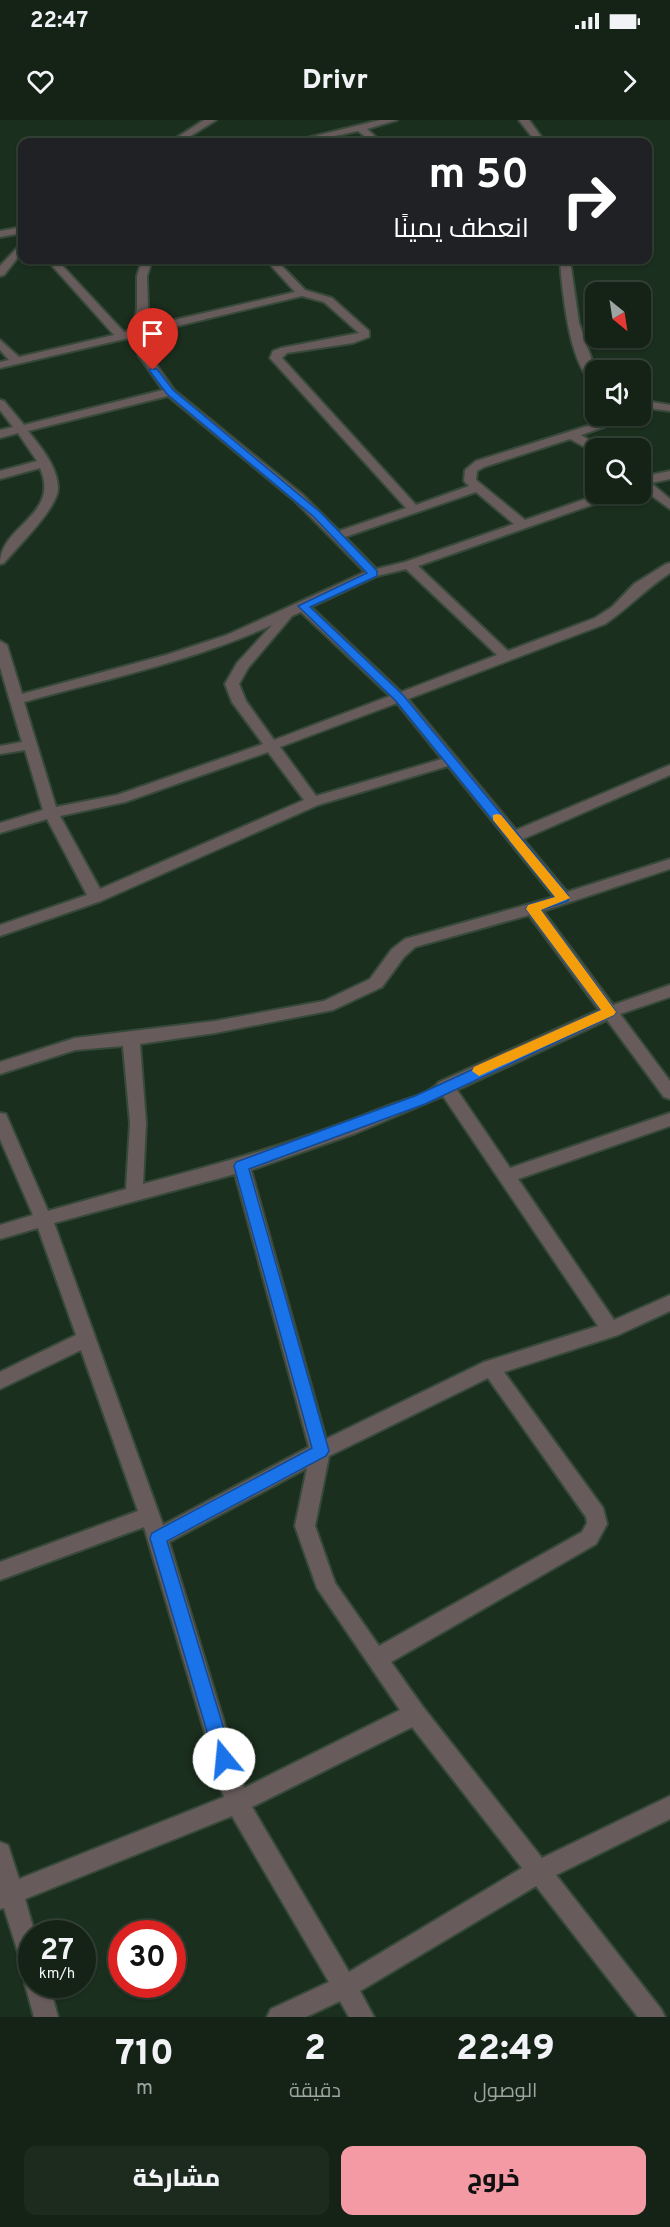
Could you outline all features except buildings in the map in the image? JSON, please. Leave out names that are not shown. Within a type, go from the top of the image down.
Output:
[{"type":"street","points":[[182,138],[211,120]]},
{"type":"street","points":[[313,138],[392,120]]},
{"type":"street","points":[[524,120],[538,138]]},
{"type":"street","points":[[359,127],[372,138]]},
{"type":"street","points":[[0,234],[18,231]]},
{"type":"street","points":[[0,273],[18,251]]},
{"type":"street","points":[[56,264],[121,336]]},
{"type":"street","points":[[145,264],[140,274],[143,315],[138,332],[141,351],[170,392],[299,498],[374,573]]},
{"type":"street","points":[[275,264],[302,293]]},
{"type":"street","points":[[566,264],[585,362]]},
{"type":"street","points":[[0,365],[302,293],[319,295],[329,300],[364,331],[365,335],[353,340],[285,350],[277,353],[276,358],[413,509]]},
{"type":"street","points":[[0,343],[16,361]]},
{"type":"street","points":[[0,434],[170,392]]},
{"type":"street","points":[[0,403],[44,463],[54,483],[51,497],[0,560]]},
{"type":"street","points":[[651,405],[670,408]]},
{"type":"street","points":[[523,525],[470,481],[471,470],[480,464],[597,426]]},
{"type":"street","points":[[571,434],[585,443]]},
{"type":"street","points":[[0,475],[44,463]]},
{"type":"street","points":[[651,479],[670,475]]},
{"type":"street","points":[[337,536],[479,487]]},
{"type":"street","points":[[651,489],[670,505]]},
{"type":"street","points":[[15,700],[171,658],[232,638],[374,573],[409,565],[585,503]]},
{"type":"street","points":[[409,565],[506,657]]},
{"type":"street","points":[[0,828],[51,813],[120,799],[273,746],[600,621],[617,610],[639,587],[670,567]]},
{"type":"street","points":[[297,609],[399,697],[563,898]]},
{"type":"street","points":[[297,609],[242,666],[232,684],[239,702],[313,802]]},
{"type":"street","points":[[0,645],[3,662],[51,813],[96,897]]},
{"type":"street","points":[[0,750],[29,745]]},
{"type":"street","points":[[0,931],[96,897],[313,802],[450,761]]},
{"type":"street","points":[[513,837],[670,770]]},
{"type":"street","points":[[0,1068],[75,1044],[215,1027],[327,1006],[376,983],[398,953],[410,943],[533,909],[670,864]]},
{"type":"street","points":[[533,909],[670,1093]]},
{"type":"street","points":[[0,1232],[135,1193],[241,1166],[386,1114],[609,1012],[670,991]]},
{"type":"street","points":[[131,1039],[138,1123],[135,1193]]},
{"type":"street","points":[[445,1086],[612,1330]]},
{"type":"street","points":[[0,1119],[44,1221],[158,1538],[237,1803],[362,2017]]},
{"type":"street","points":[[506,1176],[670,1119]]},
{"type":"street","points":[[241,1166],[321,1451],[305,1526],[327,1588],[415,1714],[653,2017]]},
{"type":"street","points":[[158,1538],[321,1451],[491,1368],[612,1330],[670,1303]]},
{"type":"street","points":[[0,1381],[87,1338]]},
{"type":"street","points":[[376,1659],[589,1538],[597,1524],[596,1514],[491,1368]]},
{"type":"street","points":[[0,1571],[150,1516]]},
{"type":"street","points":[[6,1895],[237,1803],[415,1714]]},
{"type":"street","points":[[279,2017],[345,1987],[538,1871],[670,1807]]},
{"type":"street","points":[[0,1853],[6,1895],[18,1926]]},
{"type":"street","points":[[41,1998],[46,2017]]},
{"type":"slow traffic","points":[[479,1071],[609,1012],[533,909],[563,898],[497,818]]},
{"type":"route","points":[[153,370],[170,392],[299,498],[374,573],[303,606],[333,637],[399,697],[563,898],[533,909],[609,1012],[445,1086],[420,1100],[350,1128],[241,1166],[321,1451],[158,1538],[224,1759]]}]
